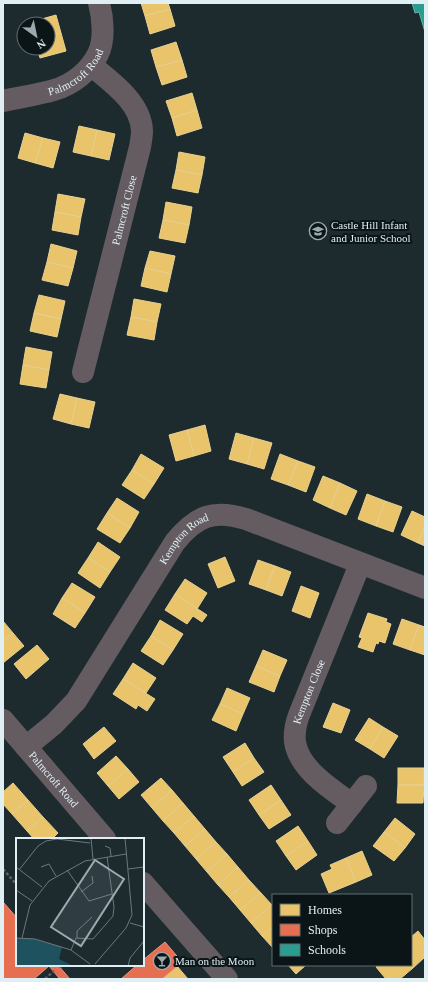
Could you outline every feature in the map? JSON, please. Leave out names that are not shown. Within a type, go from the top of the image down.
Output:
[{"type":"street","name":"Palmcroft Road","points":[[3,100],[55,90],[71,83],[83,74],[91,65],[98,53],[101,41],[103,26],[99,3]]},
{"type":"street","name":"Palmcroft Close","points":[[83,372],[140,146],[142,130],[139,116],[132,103],[118,88],[91,65]]},
{"type":"street","name":"Kempton Road","points":[[26,747],[54,724],[76,701],[175,542],[192,524],[208,516],[226,514],[246,519],[425,588]]},
{"type":"street","name":"Kempton Close","points":[[352,804],[315,776],[306,765],[300,757],[295,741],[295,734],[299,715],[360,564]]},
{"type":"street","name":"Palmcroft Road","points":[[3,720],[104,838]]},
{"type":"street","points":[[337,823],[366,786]]},
{"type":"street","points":[[144,884],[226,979]]},
{"type":"path","points":[[3,869],[16,884]]},
{"type":"path","points":[[45,979],[54,971]]},
{"type":"building: Homes","points":[[141,3],[168,3],[170,9],[145,16]]},
{"type":"building: Homes","points":[[170,9],[175,26],[150,34],[145,16]]},
{"type":"building: Homes","points":[[56,15],[61,33],[56,34],[56,16],[52,16]]},
{"type":"building: Homes","points":[[61,33],[66,51],[56,54],[56,34]]},
{"type":"building: Homes","points":[[176,42],[182,60],[156,67],[151,50]]},
{"type":"building: Homes","points":[[182,60],[187,77],[162,85],[156,67]]},
{"type":"building: Homes","points":[[192,93],[197,110],[172,118],[166,101]]},
{"type":"building: Homes","points":[[197,110],[202,128],[177,136],[172,118]]},
{"type":"building: Homes","points":[[79,126],[97,130],[91,156],[73,152]]},
{"type":"building: Homes","points":[[97,130],[115,134],[109,160],[91,156]]},
{"type":"building: Homes","points":[[25,133],[43,138],[35,163],[18,158]]},
{"type":"building: Homes","points":[[43,138],[60,142],[53,168],[35,163]]},
{"type":"building: Homes","points":[[179,152],[205,157],[202,175],[176,170]]},
{"type":"building: Homes","points":[[176,170],[202,175],[198,193],[172,188]]},
{"type":"building: Homes","points":[[58,194],[85,199],[81,217],[55,212]]},
{"type":"building: Homes","points":[[166,202],[192,207],[189,225],[163,220]]},
{"type":"building: Homes","points":[[55,212],[81,217],[78,235],[52,230]]},
{"type":"building: Homes","points":[[163,220],[189,225],[185,243],[159,238]]},
{"type":"building: Homes","points":[[51,244],[77,251],[73,268],[47,262]]},
{"type":"building: Homes","points":[[150,251],[175,256],[171,274],[145,268]]},
{"type":"building: Homes","points":[[47,262],[73,268],[68,286],[42,280]]},
{"type":"building: Homes","points":[[145,268],[171,274],[167,292],[141,286]]},
{"type":"building: Homes","points":[[39,295],[65,301],[61,319],[34,313]]},
{"type":"building: Homes","points":[[134,299],[161,304],[157,322],[131,317]]},
{"type":"building: Homes","points":[[34,313],[61,319],[57,337],[30,331]]},
{"type":"building: Homes","points":[[131,317],[157,322],[154,340],[127,335]]},
{"type":"building: Homes","points":[[26,347],[52,352],[49,370],[23,365]]},
{"type":"building: Homes","points":[[23,365],[49,370],[46,388],[20,384]]},
{"type":"building: Homes","points":[[60,394],[77,398],[71,424],[53,419]]},
{"type":"building: Homes","points":[[77,398],[95,402],[89,428],[71,424]]},
{"type":"building: Homes","points":[[205,425],[211,451],[194,456],[187,430]]},
{"type":"building: Homes","points":[[187,430],[194,456],[176,461],[169,435]]},
{"type":"building: Homes","points":[[236,433],[254,438],[247,464],[229,459]]},
{"type":"building: Homes","points":[[254,438],[272,443],[264,469],[247,464]]},
{"type":"building: Homes","points":[[141,454],[164,468],[154,484],[132,470]]},
{"type":"building: Homes","points":[[280,454],[298,461],[288,485],[271,479]]},
{"type":"building: Homes","points":[[298,461],[315,467],[306,492],[288,485]]},
{"type":"building: Homes","points":[[132,470],[154,484],[144,499],[122,485]]},
{"type":"building: Homes","points":[[323,476],[340,483],[330,508],[313,500]]},
{"type":"building: Homes","points":[[340,483],[357,491],[346,515],[330,508]]},
{"type":"building: Homes","points":[[367,494],[385,501],[376,526],[358,519]]},
{"type":"building: Homes","points":[[117,498],[139,512],[130,528],[107,513]]},
{"type":"building: Homes","points":[[385,501],[402,507],[393,532],[376,526]]},
{"type":"building: Homes","points":[[412,511],[425,517],[425,526],[418,543],[401,535]]},
{"type":"building: Homes","points":[[107,513],[130,528],[120,543],[97,529]]},
{"type":"building: Homes","points":[[425,526],[425,546],[418,543]]},
{"type":"building: Homes","points":[[98,542],[120,557],[110,572],[88,558]]},
{"type":"building: Homes","points":[[225,557],[235,581],[218,588],[208,564]]},
{"type":"building: Homes","points":[[88,558],[110,572],[100,588],[78,573]]},
{"type":"building: Homes","points":[[258,560],[275,566],[266,590],[249,584]]},
{"type":"building: Homes","points":[[275,566],[291,572],[282,596],[266,590]]},
{"type":"building: Homes","points":[[185,579],[207,593],[197,609],[175,594]]},
{"type":"building: Homes","points":[[72,583],[95,597],[85,613],[62,598]]},
{"type":"building: Homes","points":[[301,586],[319,593],[310,618],[292,611]]},
{"type":"building: Homes","points":[[175,594],[207,615],[202,622],[193,616],[187,624],[165,610]]},
{"type":"building: Homes","points":[[62,598],[85,613],[75,628],[53,614]]},
{"type":"building: Homes","points":[[368,613],[387,619],[386,622],[391,624],[385,643],[379,641],[378,644],[376,643],[373,652],[358,647],[362,638],[359,637]]},
{"type":"building: Homes","points":[[402,619],[419,625],[410,650],[393,644]]},
{"type":"building: Homes","points":[[160,620],[183,634],[173,650],[151,636]]},
{"type":"building: Homes","points":[[3,621],[13,633],[3,641]]},
{"type":"building: Homes","points":[[419,625],[425,627],[425,655],[410,650]]},
{"type":"building: Homes","points":[[13,633],[24,646],[3,663],[3,641]]},
{"type":"building: Homes","points":[[151,636],[173,650],[163,665],[141,651]]},
{"type":"building: Homes","points":[[37,645],[49,659],[26,679],[14,664]]},
{"type":"building: Homes","points":[[263,650],[287,660],[280,676],[256,666]]},
{"type":"building: Homes","points":[[133,663],[156,678],[146,693],[123,679]]},
{"type":"building: Homes","points":[[256,666],[280,676],[274,692],[249,682]]},
{"type":"building: Homes","points":[[123,679],[155,699],[147,711],[138,705],[136,709],[113,694]]},
{"type":"building: Homes","points":[[227,688],[250,698],[243,714],[220,704]]},
{"type":"building: Homes","points":[[333,703],[350,710],[341,733],[323,727]]},
{"type":"building: Homes","points":[[220,704],[243,714],[236,731],[212,720]]},
{"type":"building: Homes","points":[[369,718],[383,727],[370,749],[355,740]]},
{"type":"building: Homes","points":[[104,727],[116,741],[94,759],[83,744]]},
{"type":"building: Homes","points":[[383,727],[398,736],[384,758],[370,749]]},
{"type":"building: Homes","points":[[245,743],[254,758],[233,772],[223,757]]},
{"type":"building: Homes","points":[[116,756],[128,769],[108,786],[97,773]]},
{"type":"building: Homes","points":[[254,758],[264,772],[242,786],[233,772]]},
{"type":"building: Homes","points":[[398,768],[424,768],[424,785],[398,785]]},
{"type":"building: Homes","points":[[128,769],[139,782],[119,799],[108,786]]},
{"type":"building: Homes","points":[[161,778],[172,790],[152,808],[141,795]]},
{"type":"building: Homes","points":[[13,783],[28,800],[12,814],[3,804],[3,792]]},
{"type":"building: Homes","points":[[271,785],[281,800],[259,815],[249,800]]},
{"type":"building: Homes","points":[[398,785],[424,785],[423,803],[397,803]]},
{"type":"building: Homes","points":[[172,790],[183,803],[163,821],[152,808]]},
{"type":"building: Homes","points":[[28,800],[43,817],[27,831],[12,814]]},
{"type":"building: Homes","points":[[281,800],[291,815],[269,829],[259,815]]},
{"type":"building: Homes","points":[[183,803],[194,816],[174,833],[163,821]]},
{"type":"building: Homes","points":[[194,816],[205,829],[185,846],[174,833]]},
{"type":"building: Homes","points":[[43,817],[58,833],[53,838],[33,838],[27,831]]},
{"type":"building: Homes","points":[[395,818],[415,834],[405,848],[384,832]]},
{"type":"building: Homes","points":[[298,826],[308,841],[286,856],[276,841]]},
{"type":"building: Homes","points":[[205,829],[216,842],[196,859],[185,846]]},
{"type":"building: Homes","points":[[384,832],[405,848],[394,861],[373,846]]},
{"type":"building: Homes","points":[[308,841],[317,855],[296,870],[286,856]]},
{"type":"building: Homes","points":[[216,842],[227,854],[207,872],[196,859]]},
{"type":"building: Homes","points":[[362,851],[372,875],[356,882],[346,858]]},
{"type":"building: Homes","points":[[227,854],[238,867],[218,885],[207,872]]},
{"type":"building: Homes","points":[[346,858],[356,882],[329,893],[321,874],[332,869],[330,865]]},
{"type":"building: Homes","points":[[238,867],[249,880],[229,897],[218,885]]},
{"type":"building: Homes","points":[[249,880],[261,893],[240,910],[229,897]]},
{"type":"building: Homes","points":[[261,893],[272,905],[251,923],[240,910]]},
{"type":"building: Homes","points":[[272,905],[272,927],[262,936],[251,923]]},
{"type":"building: Homes","points":[[272,927],[272,947],[262,936]]},
{"type":"building: Homes","points":[[418,931],[425,940],[425,957],[413,968],[411,966],[412,936]]},
{"type":"building: Homes","points":[[177,966],[188,979],[163,978]]},
{"type":"building: Homes","points":[[289,966],[305,966],[296,974]]},
{"type":"building: Homes","points":[[411,966],[413,968],[400,979],[386,979],[376,967]]},
{"type":"building: Shops","points":[[4,903],[16,917],[16,966],[49,966],[34,979],[3,979]]},
{"type":"building: Shops","name":"Man on the Moon","points":[[165,942],[182,962],[163,978],[164,979],[121,979],[136,966],[144,966],[144,959]]},
{"type":"building: Shops","points":[[49,966],[59,966],[70,979],[58,979],[59,978]]},
{"type":"building: Schools","points":[[412,3],[425,3],[425,32],[419,12],[415,13]]},
{"type":"place","name":"Castle Hill Infant and Junior School","points":[[318,231]]},
{"type":"place","name":"Man on the Moon","points":[[162,961]]}]
